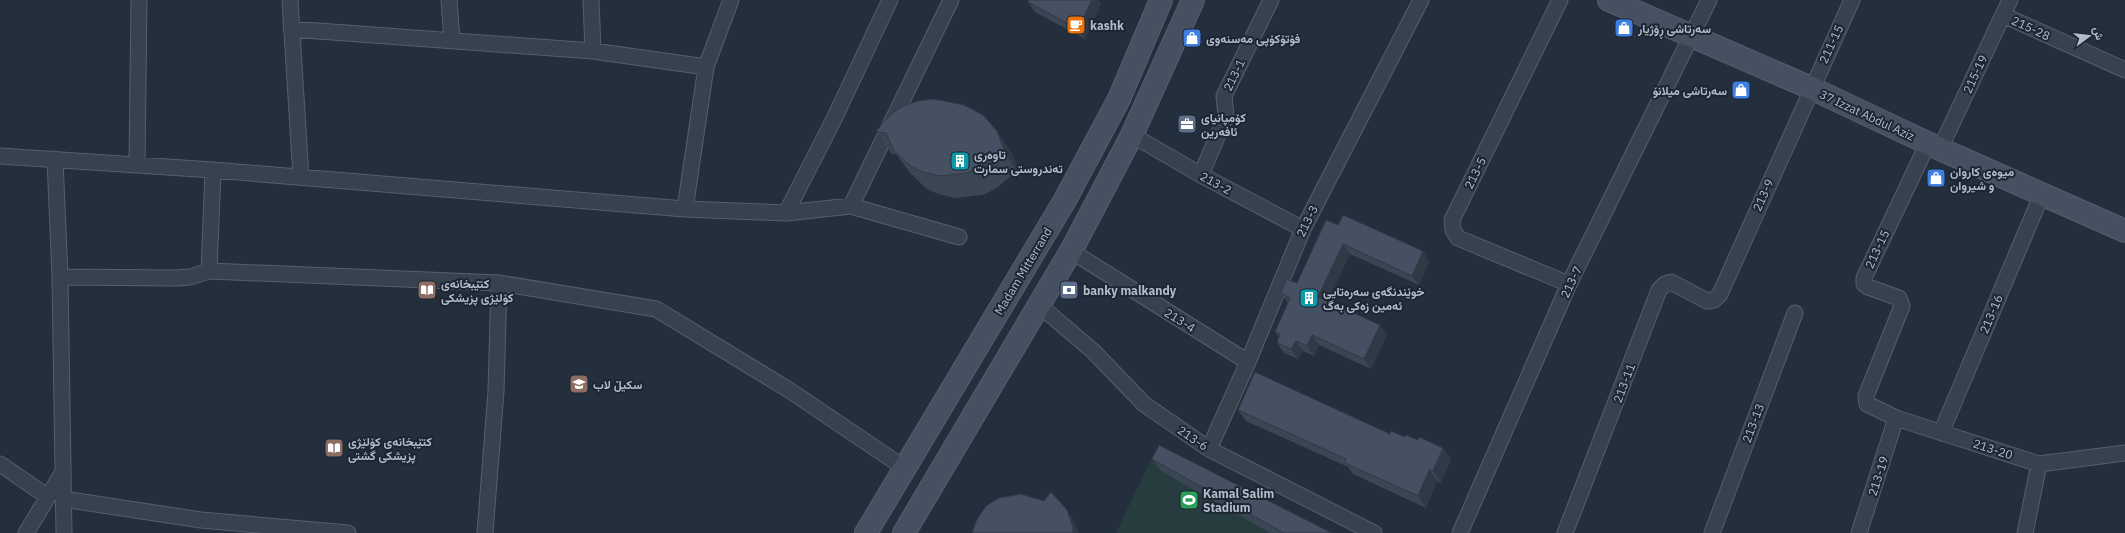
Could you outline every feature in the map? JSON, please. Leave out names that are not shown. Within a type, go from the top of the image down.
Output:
[{"type":"main road","name":"Madam Mitterrand","points":[[866,533],[906,469],[1065,200],[1119,99],[1160,0]]},
{"type":"main road","points":[[904,533],[1072,251],[1132,135],[1193,0]]},
{"type":"main road","name":"37 Izzat Abdul Aziz","points":[[1609,0],[1811,88],[1934,146],[2125,231]]},
{"type":"street","points":[[137,166],[139,0]]},
{"type":"street","points":[[290,0],[301,177]]},
{"type":"street","points":[[449,0],[452,41]]},
{"type":"street","points":[[591,0],[593,51]]},
{"type":"street","points":[[685,209],[706,67],[731,0]]},
{"type":"street","points":[[786,212],[834,119],[890,0]]},
{"type":"street","points":[[851,206],[951,0]]},
{"type":"street","name":"213-1","points":[[1201,175],[1226,116],[1224,96],[1271,0]]},
{"type":"street","name":"213-3","points":[[1209,449],[1248,362],[1302,229],[1421,0]]},
{"type":"street","name":"213-5","points":[[1560,0],[1452,220],[1453,230],[1458,238],[1569,284]]},
{"type":"street","name":"213-7","points":[[1460,533],[1569,284],[1709,0]]},
{"type":"street","name":"211-15","points":[[1811,88],[1852,0]]},
{"type":"street","name":"215-19","points":[[1934,146],[2010,0]]},
{"type":"street","name":"215-28","points":[[2003,15],[2125,70]]},
{"type":"street","points":[[291,29],[593,51],[706,67]]},
{"type":"street","name":"213-9","points":[[1714,300],[1720,294],[1811,88]]},
{"type":"street","name":"213-2","points":[[1132,135],[1201,175],[1302,229]]},
{"type":"street","name":"213-15","points":[[1867,404],[1866,396],[1902,306],[1898,298],[1868,287],[1864,284],[1864,278],[1934,146]]},
{"type":"street","points":[[0,156],[213,170],[685,209],[786,212],[851,206],[959,237]]},
{"type":"street","points":[[55,159],[60,278],[64,533]]},
{"type":"street","points":[[209,271],[213,170]]},
{"type":"street","name":"213-16","points":[[1941,433],[2042,194]]},
{"type":"street","name":"213-4","points":[[1072,251],[1248,362]]},
{"type":"street","points":[[60,278],[177,278],[190,277],[209,271],[499,283],[656,309],[789,390],[906,469]]},
{"type":"street","name":"213-11","points":[[1565,533],[1659,290],[1665,284],[1671,282],[1707,301],[1714,300]]},
{"type":"street","points":[[485,533],[496,391],[499,283]]},
{"type":"street","name":"213-6","points":[[1040,305],[1093,351],[1144,404],[1209,449],[1374,533]]},
{"type":"street","name":"213-13","points":[[1712,533],[1795,313]]},
{"type":"street","name":"213-20","points":[[1867,404],[1896,418],[2039,464],[2125,453]]},
{"type":"street","name":"213-19","points":[[1859,533],[1896,418]]},
{"type":"street","points":[[0,464],[48,497]]},
{"type":"street","points":[[2025,533],[2039,464]]},
{"type":"street","points":[[26,533],[63,472]]},
{"type":"street","points":[[63,499],[201,520],[280,530],[348,533]]},
{"type":"green space","name":"Kamal Salim Stadium","points":[[1155,451],[1321,533],[1116,533]]},
{"type":"building","points":[[1029,0],[1092,0],[1078,29],[1028,2]]},
{"type":"building","name":"تاوەری تەندروستی سمارت","points":[[934,99],[964,105],[983,115],[997,131],[1006,155],[996,153],[982,166],[967,173],[940,176],[923,172],[912,167],[894,151],[886,133],[877,132],[877,130],[891,114],[903,106],[918,101]]},
{"type":"building","name":"خوێندنگەی سەرەتایی ئەمین زەکی بەگ","points":[[1343,215],[1423,251],[1412,276],[1343,244],[1318,297],[1380,325],[1364,359],[1312,335],[1307,346],[1296,341],[1291,349],[1277,343],[1280,334],[1275,332],[1290,298],[1281,293],[1286,279],[1297,283],[1326,220],[1338,225]]},
{"type":"building","points":[[1255,372],[1390,434],[1391,431],[1405,437],[1406,435],[1418,440],[1419,437],[1443,448],[1433,471],[1429,470],[1418,496],[1345,463],[1346,459],[1238,410]]},
{"type":"building","points":[[1159,445],[1332,533],[1284,533],[1152,459]]},
{"type":"building","points":[[1051,492],[1067,510],[1073,527],[1073,533],[972,533],[977,519],[986,506],[999,498],[1021,494],[1044,501]]},
{"type":"place","name":"kashk","points":[[1076,25]]},
{"type":"place","name":"سەرتاشی ڕۆژیار","points":[[1624,28]]},
{"type":"place","name":"فۆتۆکۆپی مەسنەوی","points":[[1192,38]]},
{"type":"place","name":"سەرتاشی میلانۆ","points":[[1741,90]]},
{"type":"place","name":"کۆمپانیای ئافەرین","points":[[1187,124]]},
{"type":"place","name":"تاوەری تەندروستی سمارت","points":[[960,161]]},
{"type":"place","name":"میوەی کاروان و شیروان","points":[[1936,178]]},
{"type":"place","name":"كتێبخانە‌ی كۆلێژی پزیشكی","points":[[427,290]]},
{"type":"place","name":"banky malkandy","points":[[1069,290]]},
{"type":"place","name":"خوێندنگەی سەرەتایی ئەمین زەکی بەگ","points":[[1309,298]]},
{"type":"place","name":"سكیڵ لاب","points":[[579,384]]},
{"type":"place","name":"کتێبخانەی کۆلێژی پزیشکی گشتی","points":[[334,448]]},
{"type":"place","name":"Kamal Salim Stadium","points":[[1189,500]]}]
